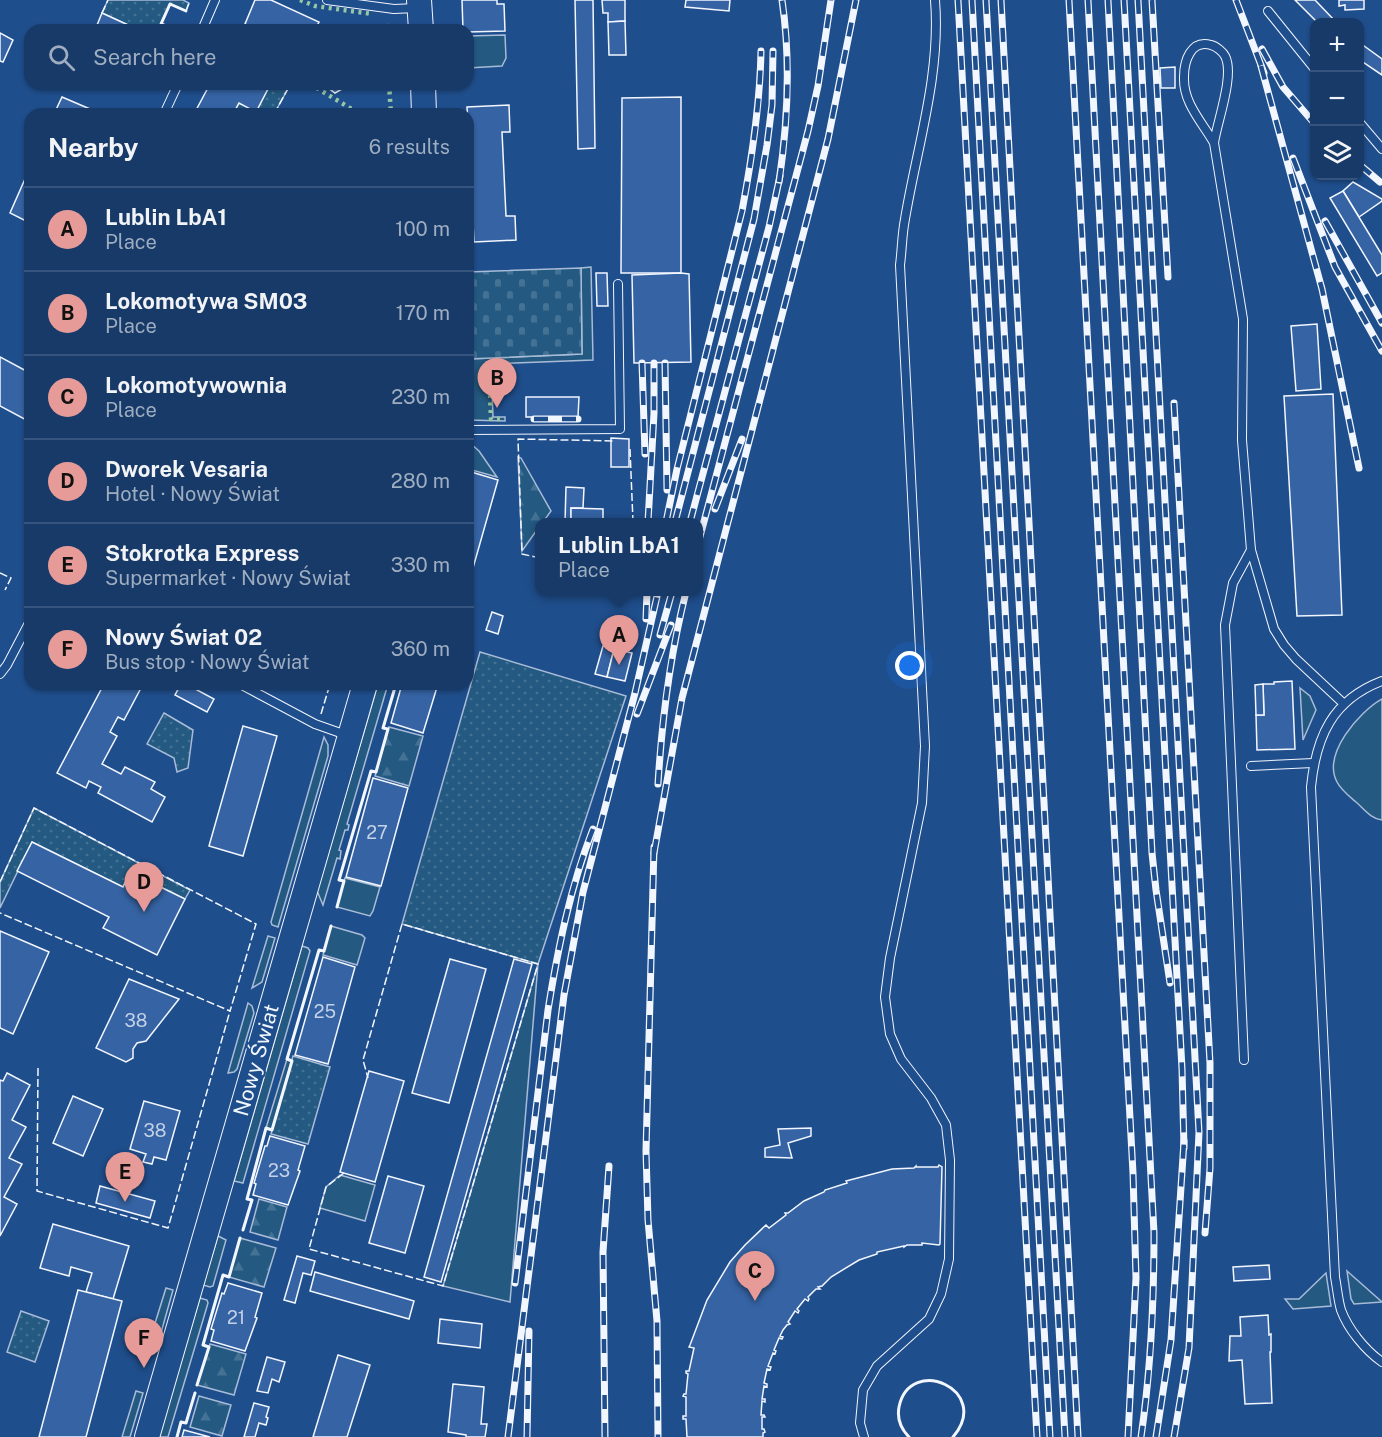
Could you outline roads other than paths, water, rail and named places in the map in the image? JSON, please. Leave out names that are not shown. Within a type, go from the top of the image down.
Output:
[{"type":"street","points":[[423,90],[424,108]]},
{"type":"street","name":"Nowy Świat","points":[[147,1437],[363,690]]},
{"type":"lane","points":[[205,24],[215,0]]},
{"type":"lane","points":[[327,0],[363,2],[420,12]]},
{"type":"lane","points":[[864,1437],[860,1423],[863,1390],[877,1366],[929,1319],[941,1294],[949,1259],[950,1160],[946,1125],[931,1098],[901,1059],[890,1034],[885,997],[890,958],[922,803],[925,746],[900,266],[904,222],[933,74],[937,21],[935,0]]},
{"type":"lane","points":[[1268,11],[1310,63]]},
{"type":"lane","points":[[1214,143],[1198,116],[1189,106],[1184,78],[1189,53],[1196,45],[1204,43],[1215,46],[1225,56],[1227,68],[1226,96],[1216,126],[1214,143],[1243,319],[1242,440],[1251,549],[1274,629],[1296,659],[1344,705]]},
{"type":"lane","points":[[167,108],[175,90]]},
{"type":"lane","points":[[1362,126],[1382,149]]},
{"type":"lane","points":[[474,430],[620,429],[618,284]]},
{"type":"lane","points":[[1244,1060],[1225,625],[1233,583],[1251,549]]},
{"type":"lane","points":[[0,676],[24,632]]},
{"type":"lane","points":[[1382,681],[1371,685],[1344,705],[1326,726],[1319,740],[1313,763],[1311,787],[1335,1277],[1341,1310],[1361,1342],[1372,1355],[1382,1362]]},
{"type":"lane","points":[[251,690],[315,724],[350,736]]},
{"type":"lane","points":[[1251,766],[1313,763]]},
{"type":"railway","points":[[779,182],[785,136],[787,91],[787,46],[782,0]]},
{"type":"railway","points":[[703,525],[808,131],[818,86],[831,0]]},
{"type":"railway","points":[[654,853],[682,698],[828,139],[856,0]]},
{"type":"railway","points":[[958,0],[1037,1437]]},
{"type":"railway","points":[[972,0],[1050,1437]]},
{"type":"railway","points":[[986,0],[1065,1437]]},
{"type":"railway","points":[[1001,0],[1078,1437]]},
{"type":"railway","points":[[1069,0],[1133,1173],[1136,1278],[1128,1437]]},
{"type":"railway","points":[[1088,0],[1154,1233],[1151,1335],[1141,1437]]},
{"type":"railway","points":[[1108,0],[1152,853],[1170,983]]},
{"type":"railway","points":[[1124,0],[1182,1069],[1184,1148]]},
{"type":"railway","points":[[1138,0],[1199,1132],[1189,1348],[1174,1437]]},
{"type":"railway","points":[[1152,0],[1168,277]]},
{"type":"railway","points":[[1236,0],[1264,73]]},
{"type":"railway","points":[[1262,49],[1283,87],[1310,118]]},
{"type":"railway","points":[[667,518],[742,211],[755,131],[761,51]]},
{"type":"railway","points":[[676,518],[754,219],[772,105],[773,51]]},
{"type":"railway","points":[[1261,66],[1322,289],[1359,468]]},
{"type":"railway","points":[[1293,158],[1335,267],[1382,351]]},
{"type":"railway","points":[[1364,168],[1380,182]]},
{"type":"railway","points":[[691,518],[769,227],[780,176]]},
{"type":"railway","points":[[1325,221],[1382,323]]},
{"type":"railway","points":[[642,363],[645,454]]},
{"type":"railway","points":[[648,518],[654,413],[654,363]]},
{"type":"railway","points":[[665,363],[667,490]]},
{"type":"railway","points":[[1174,403],[1210,1063],[1210,1168],[1205,1233]]},
{"type":"railway","points":[[534,419],[578,419]]},
{"type":"railway","points":[[715,509],[742,439]]},
{"type":"railway","points":[[646,619],[647,596]]},
{"type":"railway","points":[[508,1437],[564,995],[583,892],[635,693],[657,596]]},
{"type":"railway","points":[[660,635],[671,596]]},
{"type":"railway","points":[[658,784],[668,687],[675,639],[685,596]]},
{"type":"railway","points":[[637,714],[671,625]]},
{"type":"railway","points":[[515,1283],[548,1010],[571,896],[593,829]]},
{"type":"railway","points":[[654,847],[646,1151],[648,1220],[657,1321],[658,1437]]},
{"type":"railway","points":[[1156,1437],[1171,1340],[1184,1141]]},
{"type":"railway","points":[[605,1437],[603,1252],[609,1166]]},
{"type":"railway","points":[[527,1437],[529,1331]]},
{"type":"place","name":"Lokomotywa SM03","points":[[497,408]]},
{"type":"place","name":"Lublin LbA1","points":[[619,665]]},
{"type":"place","name":"Dworek Vesaria","points":[[144,912]]},
{"type":"place","name":"Stokrotka Express","points":[[125,1202]]},
{"type":"place","name":"Lokomotywownia","points":[[755,1301]]},
{"type":"place","name":"Nowy Świat 02","points":[[144,1368]]}]
